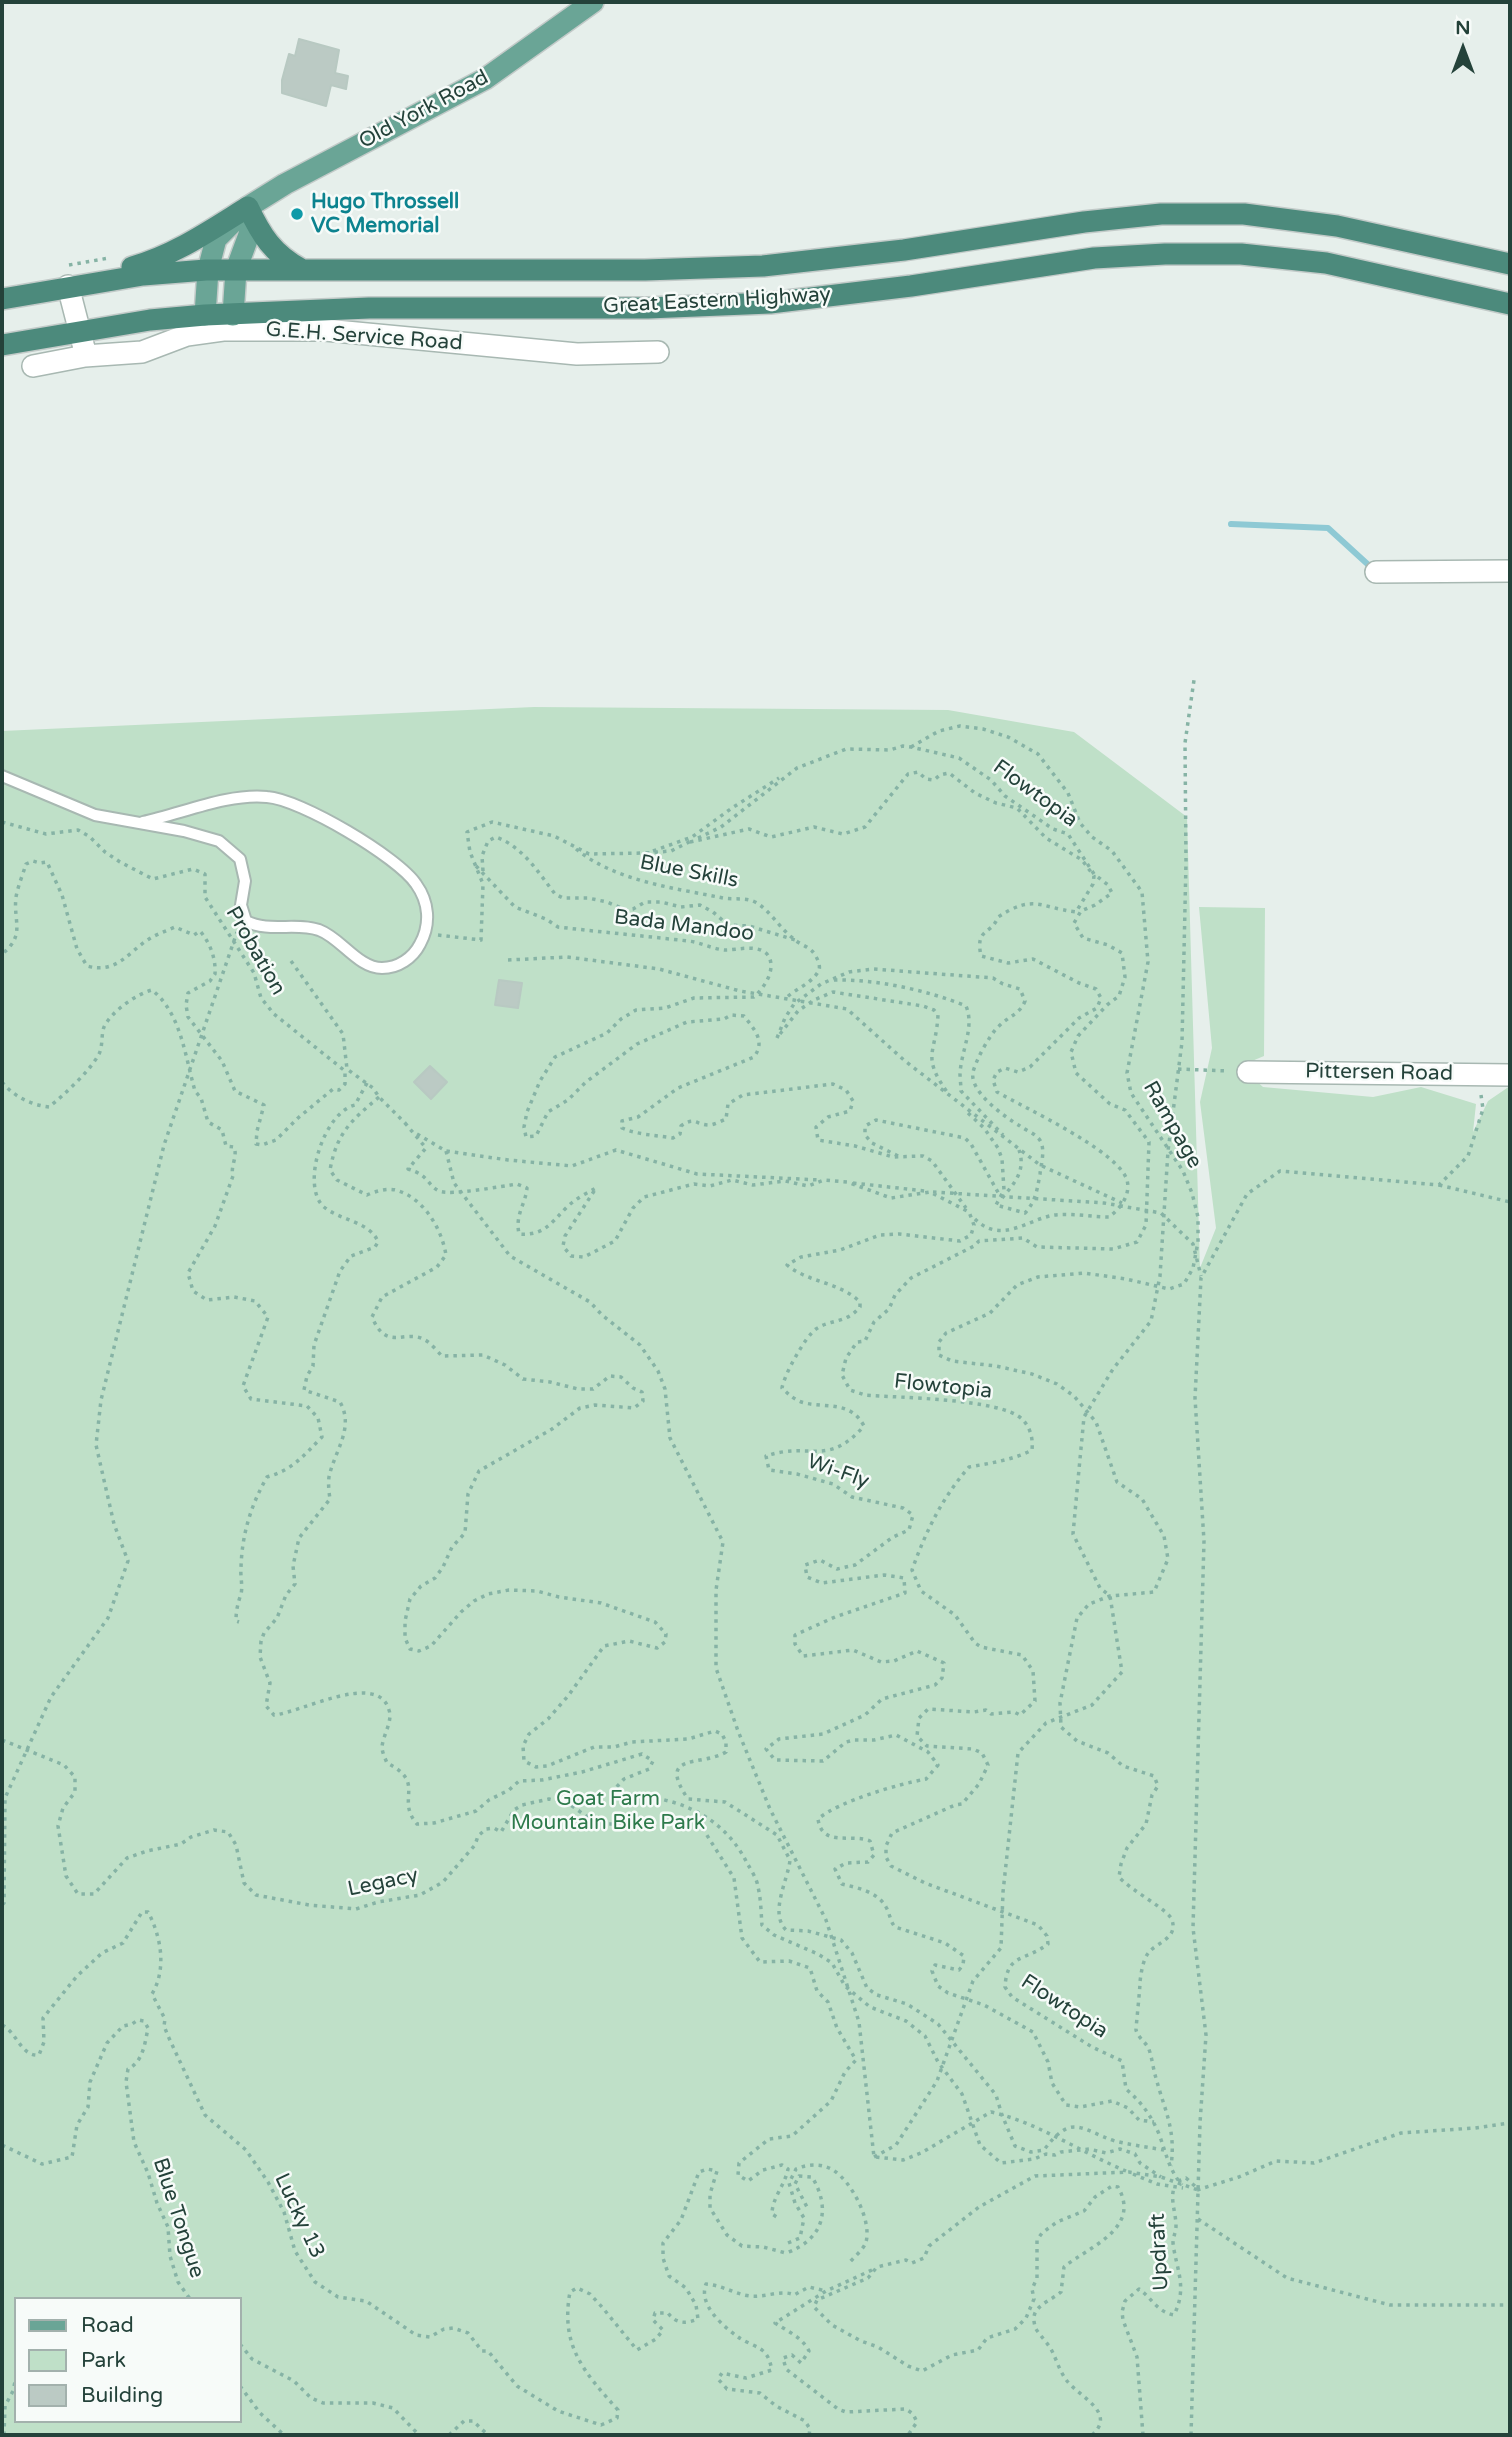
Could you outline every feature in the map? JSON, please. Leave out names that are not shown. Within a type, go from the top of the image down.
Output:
[{"type":"highway","points":[[91,282],[158,260],[248,207],[258,228],[281,259],[301,269]]},
{"type":"highway","name":"Great Eastern Highway","points":[[2,299],[66,276],[91,282],[208,270],[645,270],[763,266],[904,250],[1084,222],[1161,214],[1244,214],[1337,226],[1510,264]]},
{"type":"highway","name":"Great Eastern Highway","points":[[2,345],[150,320],[205,315],[369,308],[648,308],[770,303],[911,286],[1094,258],[1165,254],[1241,254],[1326,263],[1510,304]]},
{"type":"main road","name":"Old York Road","points":[[205,315],[208,270],[216,239],[248,207],[285,184],[485,79],[593,2]]},
{"type":"main road","points":[[233,315],[236,270],[250,232],[248,207]]},
{"type":"street","points":[[66,276],[85,356]]},
{"type":"street","name":"G.E.H. Service Road","points":[[33,366],[85,356],[142,352],[187,335],[223,330],[325,330],[577,354],[657,352]]},
{"type":"street","points":[[1376,572],[1510,571]]},
{"type":"street","name":"Pittersen Road","points":[[1248,1072],[1510,1075]]},
{"type":"lane","points":[[2,776],[95,815],[120,821],[143,822],[219,841],[240,859],[245,881],[242,905],[246,921],[257,926],[315,929],[327,933],[368,964],[379,968],[392,967],[406,961],[419,947],[426,933],[428,916],[424,898],[415,883],[397,865],[328,820],[286,800],[244,797],[143,822]]},
{"type":"path","points":[[66,276],[117,257]]},
{"type":"path","points":[[874,2157],[896,2144],[937,2081],[973,1981],[1001,1948],[1002,1912],[1018,1752],[1046,1723],[1093,1705],[1122,1672],[1110,1596],[1100,1588],[1073,1534],[1084,1417],[1113,1369],[1151,1321],[1158,1287],[1168,1151],[1182,1042],[1186,862],[1185,743],[1194,680]]},
{"type":"path","name":"Rampage","points":[[911,747],[939,731],[960,726],[983,729],[1008,737],[1038,754],[1068,793],[1080,823],[1092,837],[1112,851],[1142,892],[1148,962],[1127,1073],[1131,1093],[1183,1171],[1198,1217],[1196,1254],[1193,1268],[1184,1284],[1169,1289],[1158,1287]]},
{"type":"path","name":"Flowtopia","points":[[646,853],[692,837],[732,808],[797,768],[846,749],[890,750],[903,746],[959,758],[991,780],[1005,796],[1053,829],[1068,834],[1081,850],[1094,874],[1108,885],[1112,893],[1096,905],[1081,911],[1074,923],[1083,938],[1108,945],[1122,953],[1125,977],[1119,996],[1107,1004],[1078,1036],[1071,1052],[1076,1073],[1110,1104],[1125,1110],[1149,1142],[1146,1225],[1137,1242],[1114,1249],[1037,1247],[1023,1238],[979,1241],[911,1278],[895,1295],[889,1309],[874,1322],[865,1341],[858,1342],[846,1358],[842,1375],[850,1390],[865,1395],[987,1404],[1022,1419],[1034,1437],[1032,1450],[1024,1454],[996,1463],[969,1467],[948,1491],[920,1547],[912,1570],[920,1591],[955,1615],[975,1643],[981,1647],[1022,1656],[1033,1671],[1035,1701],[1020,1715],[1014,1712],[991,1714],[986,1710],[974,1712],[928,1709],[919,1718],[918,1736],[928,1746],[973,1749],[982,1753],[988,1765],[979,1784],[962,1804],[892,1833],[886,1846],[886,1857],[891,1866],[925,1883],[1038,1926],[1047,1936],[1048,1944],[1014,1962],[1006,1970],[1005,1987],[1012,1997],[1092,2047],[1122,2061],[1126,2089],[1142,2103],[1154,2122],[1176,2184]]},
{"type":"path","name":"Flowtopia","points":[[426,933],[481,940],[484,919],[483,884],[470,852],[467,832],[492,821],[554,836],[589,854],[671,851],[721,827],[797,768]]},
{"type":"path","points":[[690,842],[749,829],[771,837],[814,827],[843,834],[865,827],[908,774],[918,772],[926,779],[934,780],[940,775],[949,774],[975,793],[996,803],[1017,808],[1046,838],[1082,860],[1094,876],[1093,884],[1076,912],[1051,908],[1042,903],[1021,903],[998,917],[996,924],[983,932],[978,943],[981,956],[1008,963],[1033,959],[1096,989],[1101,998],[1097,1008],[1079,1018],[1030,1067],[1018,1072],[1005,1068],[997,1072],[993,1080],[998,1092],[1093,1146],[1120,1168],[1128,1187],[1125,1205]]},
{"type":"path","name":"Probation","points":[[2,822],[46,834],[78,830],[90,837],[105,852],[153,879],[193,869],[205,874],[205,897],[254,973],[261,998],[293,1031],[345,1071],[345,1084],[339,1090],[333,1089],[276,1140],[262,1145],[256,1144],[264,1105],[235,1091],[222,1061],[188,1017],[188,993],[210,981],[215,974],[215,959],[200,931],[194,935],[174,927],[149,939],[121,962],[101,970],[87,966],[77,949],[62,895],[47,862],[33,861],[26,864],[16,897],[18,935],[2,954]]},
{"type":"path","points":[[483,873],[482,856],[488,841],[496,837],[520,849],[555,894],[563,898],[607,902],[626,910],[634,909],[645,902],[661,902],[681,907],[700,905],[728,925],[749,926],[794,940]]},
{"type":"path","name":"Blue Skills","points":[[568,844],[589,860],[625,875],[684,890],[757,903],[794,940],[814,953],[820,964],[819,970],[807,983],[786,998]]},
{"type":"path","name":"Bada Mandoo","points":[[476,866],[515,907],[546,919],[558,927],[692,941],[726,950],[749,948],[764,952],[769,957],[771,971],[767,982],[754,997],[694,998],[665,1008],[640,1009],[621,1019],[607,1033],[555,1057],[540,1081],[527,1112],[524,1126],[526,1137],[536,1136],[548,1112],[568,1100],[586,1082],[637,1044],[687,1022],[724,1019],[732,1015],[744,1016],[760,1037],[759,1051],[754,1057],[678,1088],[638,1117],[622,1121],[622,1129],[636,1135],[644,1133],[673,1138],[680,1134],[681,1126],[687,1121],[709,1125],[726,1119],[728,1104],[743,1095],[833,1084],[846,1090],[853,1101],[850,1111],[828,1117],[816,1127],[818,1140],[855,1146],[893,1157],[923,1156],[932,1161],[967,1211],[985,1227],[1018,1229],[1054,1215],[1109,1217],[1125,1205]]},
{"type":"path","points":[[2,1905],[5,1798],[51,1697],[108,1618],[128,1561],[114,1524],[96,1445],[101,1400],[164,1145],[237,932],[246,921]]},
{"type":"path","points":[[508,960],[567,957],[660,970],[740,990],[848,1009],[905,1061],[1040,1165],[1125,1205]]},
{"type":"path","points":[[291,961],[343,1034],[347,1069],[373,1088],[416,1134],[446,1151],[572,1166],[616,1150],[697,1174],[824,1180],[930,1192],[1125,1205],[1161,1213],[1193,1244],[1201,1278],[1195,1398],[1204,1541],[1193,1928],[1206,2035],[1198,2190],[1191,2435]]},
{"type":"path","points":[[873,969],[993,978],[1020,989],[1026,1001],[1022,1009],[1000,1024],[991,1035],[973,1073],[974,1084],[998,1110],[1037,1136],[1043,1153],[1034,1202],[1025,1213],[996,1205],[1004,1190],[1002,1159],[998,1148],[984,1129],[950,1096],[931,1065],[938,1015],[934,1010],[833,992],[798,1011],[777,1038],[785,1017],[794,1004],[821,984],[849,972],[873,969]]},
{"type":"path","points":[[821,984],[856,980],[934,995],[966,1006],[969,1013],[968,1036],[960,1073],[961,1091],[1020,1150],[1022,1161],[1017,1181],[996,1205]]},
{"type":"path","points":[[2,1082],[10,1092],[49,1107],[65,1095],[100,1053],[104,1026],[125,1003],[152,990],[163,999],[178,1027],[195,1091],[201,1098],[208,1122],[222,1130],[226,1146],[234,1147],[236,1152],[231,1170],[233,1176],[215,1226],[188,1273],[193,1291],[207,1300],[234,1297],[255,1301],[268,1317],[243,1386],[251,1399],[307,1406],[318,1418],[322,1437],[308,1449],[300,1462],[267,1477],[253,1503],[242,1558],[242,1593],[237,1600],[236,1621],[239,1622]]},
{"type":"path","points":[[1178,1069],[1248,1072]]},
{"type":"path","points":[[1439,1185],[1468,1156],[1483,1109],[1478,1075]]},
{"type":"path","points":[[367,1083],[355,1105],[349,1106],[333,1122],[321,1140],[314,1188],[324,1206],[360,1226],[376,1237],[378,1242],[375,1247],[351,1256],[340,1271],[314,1345],[313,1366],[303,1390],[340,1402],[344,1409],[344,1441],[329,1477],[330,1499],[312,1518],[299,1538],[293,1566],[295,1584],[286,1595],[277,1619],[264,1633],[261,1641],[260,1657],[270,1683],[266,1706],[274,1715],[338,1695],[378,1695],[384,1699],[390,1714],[382,1749],[387,1763],[401,1770],[408,1779],[409,1808],[417,1824],[435,1823],[476,1811],[519,1781],[542,1780],[582,1772],[642,1754],[649,1757],[653,1761],[649,1769],[624,1779],[610,1794],[641,1794],[672,1800],[690,1808],[733,1838],[758,1885],[762,1925],[774,1935],[832,1963],[845,1986],[870,2007],[906,2021],[928,2039],[942,2067],[962,2094],[983,2148],[1001,2163],[1079,2150],[1106,2153],[1120,2149],[1135,2154],[1139,2163],[1161,2177],[1198,2190],[1239,2177],[1276,2161],[1314,2163],[1401,2133],[1510,2123]]},
{"type":"path","points":[[379,1097],[347,1125],[334,1151],[330,1170],[337,1180],[367,1195],[380,1190],[398,1190],[410,1198],[438,1225],[446,1255],[438,1267],[382,1297],[372,1317],[377,1330],[386,1336],[425,1339],[442,1356],[483,1355],[531,1381],[593,1389],[610,1376],[621,1377],[642,1392],[643,1401],[634,1408],[595,1405],[580,1408],[552,1429],[479,1471],[468,1494],[465,1533],[452,1547],[435,1578],[421,1586],[410,1599],[405,1621],[405,1638],[410,1649],[419,1651],[430,1646],[474,1601],[488,1594],[509,1590],[537,1591],[581,1599],[655,1622],[666,1634],[665,1642],[657,1648],[629,1641],[604,1646],[568,1696],[548,1719],[529,1734],[523,1746],[524,1761],[536,1767],[547,1766],[594,1747],[688,1739],[715,1731],[722,1734],[726,1742],[726,1752],[717,1757],[686,1761],[678,1769],[676,1778],[688,1799],[725,1802],[777,1835],[790,1860],[780,1901],[782,1925],[786,1930],[808,1931],[841,1940],[852,1953],[867,1988],[877,1995],[921,2011],[938,2024],[996,2095],[1015,2146],[1031,2152],[1044,2150],[1070,2127],[1085,2127],[1114,2140],[1164,2150]]},
{"type":"path","points":[[900,1157],[872,1143],[865,1135],[865,1126],[876,1120],[965,1138],[1000,1197]]},
{"type":"path","points":[[405,1123],[426,1148],[408,1169],[422,1173],[439,1191],[450,1193],[517,1184],[527,1188],[526,1202],[518,1214],[519,1234],[541,1232],[553,1224],[569,1205],[596,1188],[565,1236],[564,1246],[571,1256],[584,1257],[615,1241],[633,1208],[644,1197],[694,1184],[710,1186],[732,1180],[753,1185],[785,1181],[808,1186],[824,1180]]},
{"type":"path","points":[[446,1151],[454,1183],[510,1256],[590,1302],[640,1345],[665,1389],[670,1438],[723,1542],[716,1590],[716,1668],[770,1809],[832,1937],[859,2022],[874,2157]]},
{"type":"path","points":[[1201,1278],[1247,1194],[1280,1171],[1439,1185],[1510,1202]]},
{"type":"path","points":[[847,1182],[887,1198],[930,1192],[967,1211]]},
{"type":"path","name":"Wi-Fly","points":[[967,1211],[973,1217],[974,1224],[971,1235],[960,1241],[899,1234],[880,1235],[840,1250],[801,1257],[787,1265],[800,1276],[832,1285],[853,1295],[860,1302],[860,1307],[853,1315],[816,1329],[796,1358],[782,1388],[793,1398],[805,1403],[832,1405],[848,1410],[860,1419],[864,1426],[851,1440],[834,1450],[813,1452],[785,1449],[766,1456],[769,1470],[797,1474],[833,1485],[852,1497],[903,1507],[913,1515],[909,1530],[892,1537],[855,1565],[837,1569],[820,1560],[805,1565],[807,1577],[822,1583],[884,1575],[904,1578],[905,1592],[835,1616],[795,1635],[795,1644],[803,1656],[853,1650],[881,1662],[894,1661],[917,1651],[944,1663],[942,1678],[935,1685],[881,1699],[865,1715],[822,1734],[779,1739],[766,1749],[775,1760],[823,1761],[846,1742],[896,1735],[928,1752],[938,1765],[926,1779],[905,1783],[836,1809],[818,1819],[819,1827],[828,1836],[840,1839],[863,1838],[870,1841],[874,1855],[868,1862],[846,1864],[835,1869],[842,1884],[868,1891],[878,1898],[886,1906],[890,1922],[895,1927],[945,1943],[964,1956],[959,1970],[935,1965],[932,1971],[938,1986],[948,1993],[984,2005],[1033,2032],[1048,2062],[1052,2082],[1066,2105],[1080,2107],[1112,2101],[1128,2108],[1139,2120],[1154,2122]]},
{"type":"path","points":[[1158,1287],[1084,1273],[1038,1277],[1017,1285],[990,1313],[946,1333],[939,1342],[939,1355],[952,1362],[996,1366],[1032,1374],[1057,1384],[1074,1396],[1096,1422],[1117,1482],[1142,1499],[1164,1536],[1168,1559],[1154,1592],[1110,1596],[1089,1604],[1077,1618],[1060,1703],[1061,1727],[1077,1741],[1108,1754],[1123,1766],[1154,1776],[1158,1786],[1152,1795],[1146,1824],[1127,1848],[1119,1877],[1128,1888],[1166,1910],[1172,1920],[1172,1931],[1165,1941],[1149,1952],[1142,1968],[1139,2014],[1135,2026],[1148,2048],[1172,2127],[1171,2168]]},
{"type":"path","name":"Legacy","points":[[2,1740],[64,1766],[75,1777],[75,1792],[63,1808],[58,1826],[66,1876],[78,1894],[94,1894],[127,1858],[147,1850],[181,1844],[191,1837],[214,1830],[228,1832],[236,1845],[244,1883],[256,1895],[309,1905],[356,1909],[378,1902],[420,1895],[443,1882],[486,1829],[494,1828],[501,1832],[514,1810],[522,1805],[549,1799],[568,1803],[586,1816],[609,1824],[677,1822],[703,1829],[734,1878],[742,1938],[760,1962],[789,1961],[810,1968],[817,1991],[828,2002],[837,2028],[856,2060],[845,2072],[831,2101],[792,2136],[769,2139],[739,2163],[738,2175],[748,2181],[763,2171],[782,2165],[788,2169],[785,2181],[772,2204],[772,2214],[780,2219]]},
{"type":"path","name":"Lucky 13","points":[[2,2025],[13,2034],[26,2053],[39,2055],[44,2042],[43,2018],[77,1976],[102,1953],[123,1943],[142,1912],[148,1912],[161,1948],[157,1985],[152,1994],[165,2019],[164,2026],[168,2036],[205,2115],[246,2150],[268,2182],[284,2212],[295,2251],[315,2282],[338,2297],[366,2301],[416,2335],[430,2337],[444,2329],[453,2328],[468,2333],[482,2351],[488,2351],[517,2386],[558,2411],[601,2425],[617,2418],[618,2410],[582,2366],[568,2338],[570,2292],[577,2288],[590,2294],[637,2350],[656,2339],[663,2330],[653,2320],[655,2313],[667,2313],[680,2322],[689,2323],[698,2319],[696,2305],[686,2288],[669,2276],[663,2258],[663,2243],[681,2220],[699,2172],[707,2169],[717,2171],[710,2194],[710,2208],[727,2235],[742,2246],[763,2247],[786,2253],[809,2241],[821,2226],[821,2192],[812,2177],[799,2176],[795,2184],[807,2207]]},
{"type":"path","name":"Blue Tongue","points":[[2,2145],[43,2164],[72,2157],[77,2125],[88,2107],[90,2082],[107,2043],[123,2026],[138,2020],[144,2021],[148,2028],[142,2052],[135,2066],[128,2069],[126,2082],[134,2142],[148,2173],[156,2203],[168,2227],[170,2256],[178,2282],[189,2297]]},
{"type":"path","points":[[874,2157],[903,2160],[921,2153],[991,2112],[1016,2118],[1079,2150],[1157,2184],[1176,2184],[1198,2190]]},
{"type":"path","points":[[789,2244],[800,2238],[804,2218],[795,2203],[789,2183],[796,2169],[807,2164],[816,2165],[834,2171],[857,2198],[867,2220],[866,2244],[849,2263]]},
{"type":"path","points":[[908,2435],[917,2422],[913,2414],[906,2409],[846,2412],[838,2409],[786,2369],[783,2358],[792,2355],[801,2363],[809,2351],[800,2339],[775,2323],[826,2291],[877,2267],[906,2260],[912,2263],[924,2258],[929,2246],[979,2207],[1035,2176],[1129,2172],[1161,2177]]},
{"type":"path","points":[[1176,2184],[1186,2178],[1198,2190]]},
{"type":"path","name":"Updraft","points":[[1143,2435],[1137,2357],[1122,2312],[1125,2301],[1139,2289],[1150,2296],[1156,2306],[1166,2314],[1174,2315],[1178,2306],[1181,2274],[1173,2241],[1176,2226],[1172,2191],[1176,2184]]},
{"type":"path","points":[[877,2267],[868,2278],[817,2300],[814,2307],[832,2325],[878,2347],[908,2367],[922,2371],[952,2356],[978,2350],[987,2338],[1015,2329],[1026,2318],[1034,2299],[1032,2289],[1037,2278],[1037,2240],[1041,2233],[1057,2222],[1084,2211],[1095,2197],[1112,2186],[1118,2187],[1124,2204],[1121,2221],[1101,2244],[1064,2267],[1061,2292],[1040,2306],[1034,2318],[1035,2327],[1051,2349],[1063,2377],[1074,2390],[1095,2406],[1101,2419],[1100,2426],[1092,2435]]},
{"type":"path","points":[[1198,2220],[1287,2278],[1390,2305],[1510,2305]]},
{"type":"path","points":[[809,2435],[810,2429],[805,2421],[776,2406],[758,2392],[727,2389],[718,2379],[722,2373],[746,2378],[772,2370],[764,2351],[737,2336],[709,2310],[704,2290],[706,2284],[716,2284],[749,2296],[765,2297],[788,2292],[794,2295],[809,2287],[826,2291]]},
{"type":"path","points":[[242,2346],[252,2359],[293,2381],[311,2398],[323,2403],[373,2403],[393,2408],[419,2435]]},
{"type":"path","points":[[4,2435],[5,2406],[14,2386]]},
{"type":"path","points":[[242,2389],[260,2413],[284,2435]]},
{"type":"path","points":[[449,2435],[464,2421],[473,2421],[488,2435]]},
{"type":"green space","name":"Goat Farm Mountain Bike Park","points":[[534,707],[948,710],[1074,732],[1187,817],[1200,1268],[1216,1228],[1200,1102],[1212,1048],[1199,907],[1265,908],[1264,1056],[1240,1066],[1263,1087],[1373,1097],[1421,1087],[1476,1104],[1473,1132],[1488,1101],[1510,1086],[1510,2435],[2,2435],[2,731]]},
{"type":"building","points":[[299,39],[339,50],[335,73],[348,76],[346,89],[331,85],[326,106],[282,93],[282,80],[289,54],[295,56]]},
{"type":"building","points":[[499,980],[522,983],[518,1008],[495,1005]]},
{"type":"building","points":[[430,1066],[447,1082],[431,1099],[414,1082]]},
{"type":"waterway","points":[[1231,524],[1328,528],[1374,570]]},
{"type":"place","name":"Hugo Throssell VC Memorial","points":[[297,214]]}]
